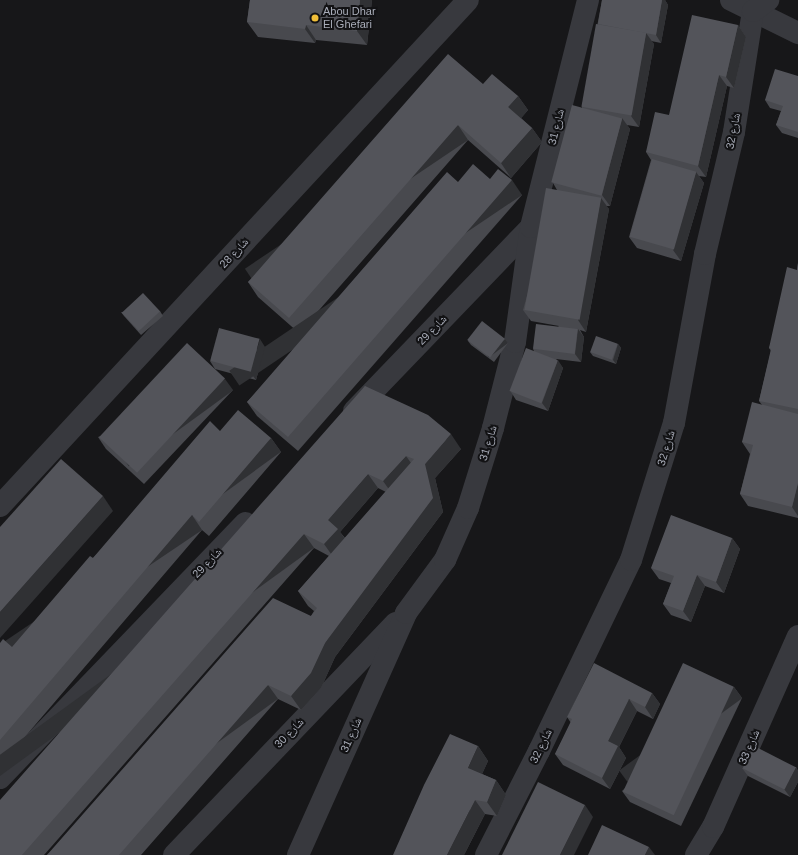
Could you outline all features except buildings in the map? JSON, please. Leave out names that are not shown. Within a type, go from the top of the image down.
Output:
[{"type":"street","name":"شارع 28","points":[[0,506],[468,0]]},
{"type":"street","name":"شارع 31","points":[[298,855],[406,613],[445,560],[468,508],[493,428],[515,342],[531,227],[588,0]]},
{"type":"street","points":[[731,0],[760,5],[798,33]]},
{"type":"street","name":"شارع 32","points":[[486,855],[539,752],[631,560],[674,423],[705,254],[734,132],[760,5]]},
{"type":"street","name":"شارع 29","points":[[337,428],[531,227]]},
{"type":"street","name":"شارع 29","points":[[0,778],[260,508]]},
{"type":"street","name":"شارع 30","points":[[174,855],[406,613]]},
{"type":"street","name":"شارع 33","points":[[696,855],[713,827],[798,636]]},
{"type":"place","name":"Abou Dhar El Ghefari","points":[[315,18]]}]
